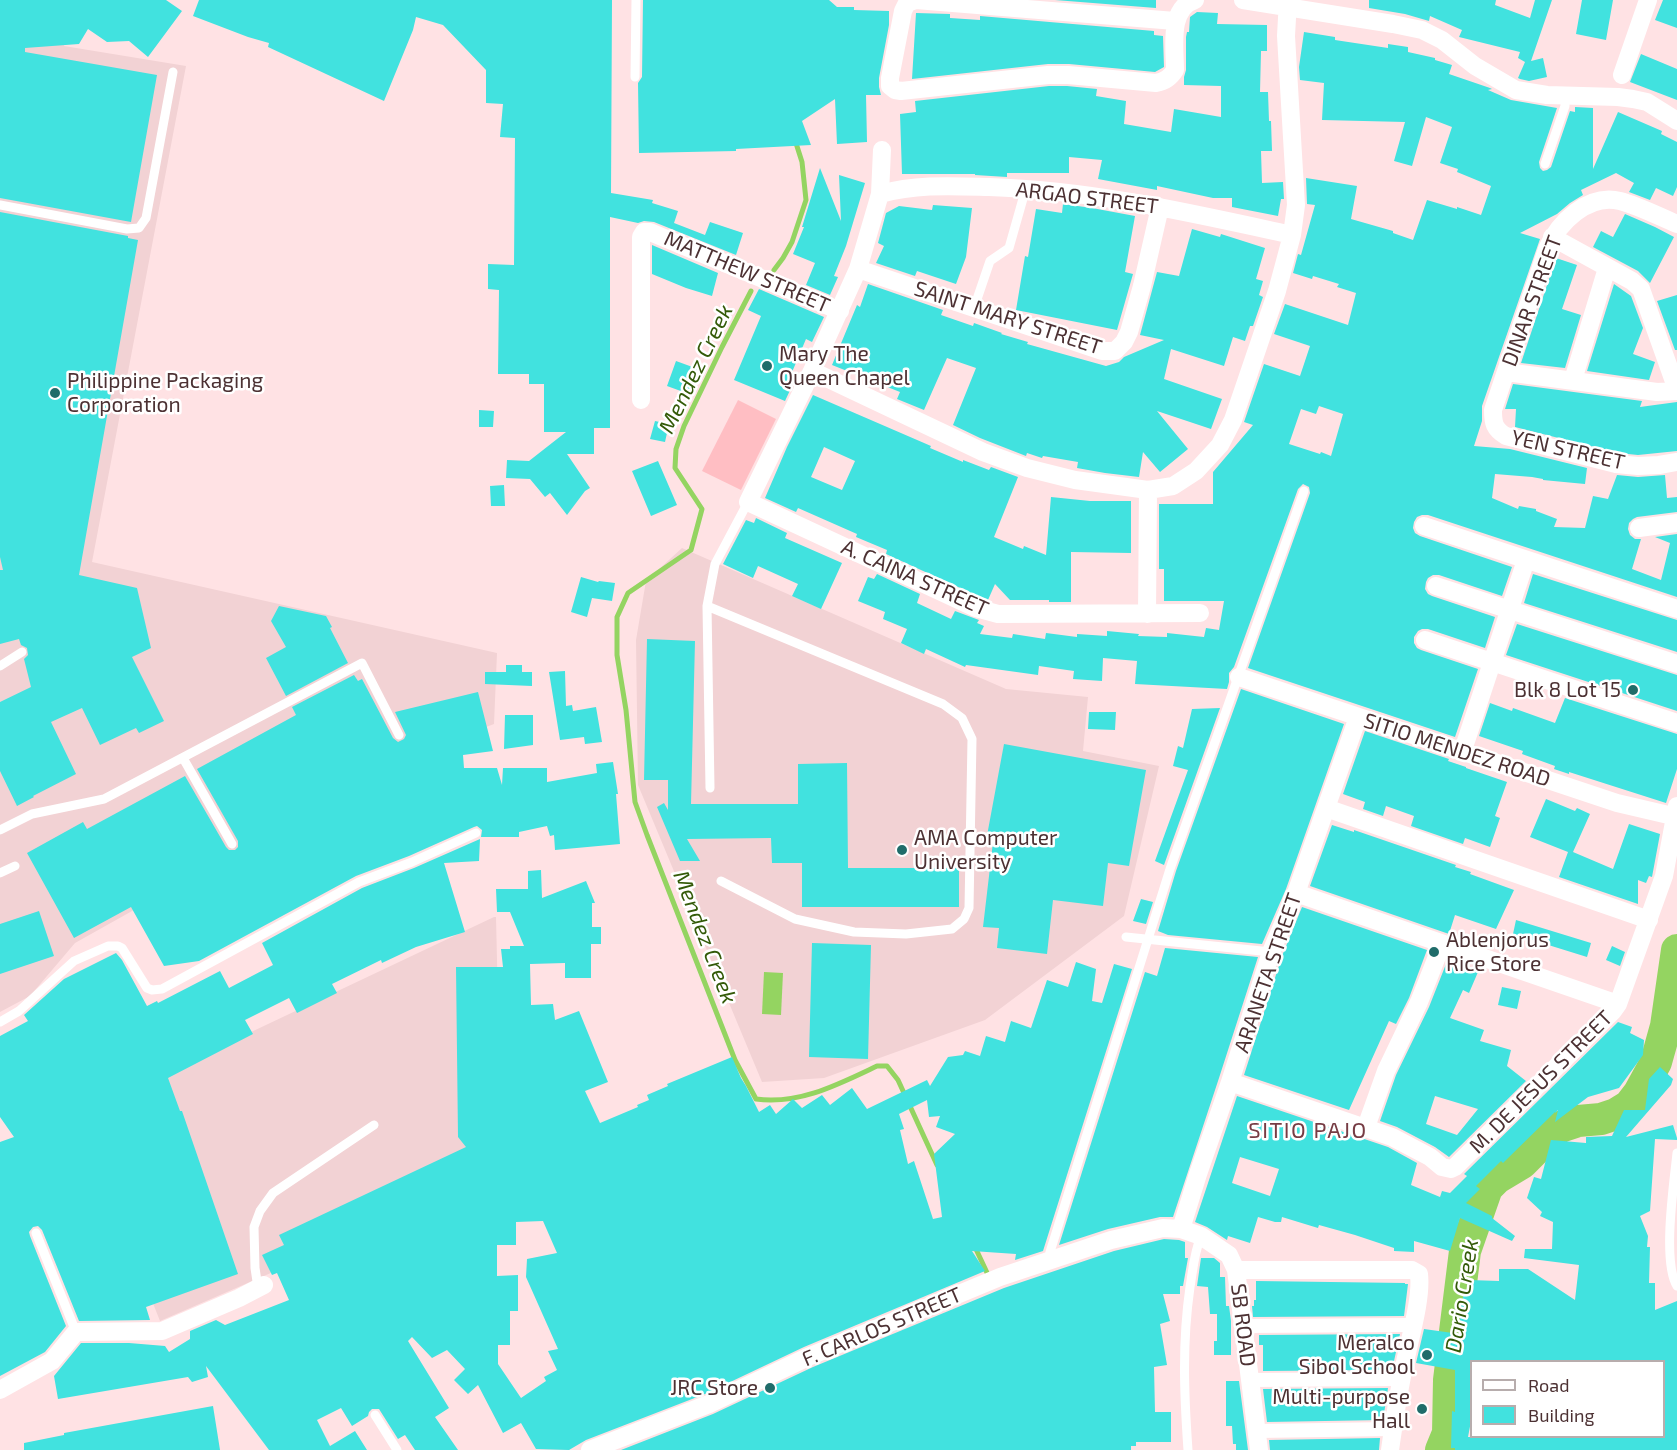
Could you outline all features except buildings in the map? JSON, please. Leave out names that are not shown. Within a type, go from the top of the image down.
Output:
[{"type":"street","points":[[1175,21],[916,0],[907,3],[903,11],[890,86],[901,91],[1048,75],[1156,83],[1165,81],[1174,70],[1175,21],[1185,4],[1195,0]]},
{"type":"street","points":[[1243,0],[1288,4],[1422,30],[1442,40],[1474,66],[1516,90],[1547,95],[1633,99],[1647,102],[1677,121]]},
{"type":"street","points":[[1622,75],[1648,0]]},
{"type":"street","points":[[812,371],[983,452],[1027,468],[1075,480],[1148,490],[1173,486],[1196,471],[1220,445],[1233,420],[1292,235],[1296,205],[1286,36],[1288,4]]},
{"type":"street","points":[[748,502],[812,371],[858,269],[880,194],[882,150]]},
{"type":"street","name":"ARGAO STREET","points":[[880,194],[915,187],[936,186],[1026,188],[1068,192],[1160,207],[1292,235]]},
{"type":"street","name":"DINAR STREET","points":[[1497,430],[1493,422],[1493,410],[1521,323],[1552,237],[1565,220],[1580,209],[1597,201],[1608,200],[1619,201],[1677,223]]},
{"type":"street","name":"SAINT MARY STREET","points":[[858,269],[1102,351],[1115,351],[1124,342],[1129,332],[1160,207]]},
{"type":"street","name":"MATTHEW STREET","points":[[641,400],[641,237],[644,232],[650,232],[840,311]]},
{"type":"street","points":[[1506,372],[1657,392],[1677,390],[1641,289],[1632,281],[1552,237]]},
{"type":"street","points":[[1573,380],[1607,268]]},
{"type":"street","name":"YEN STREET","points":[[1497,430],[1506,436],[1616,464],[1638,466],[1677,462]]},
{"type":"street","points":[[1147,614],[1148,490]]},
{"type":"street","name":"A. CAINA STREET","points":[[748,502],[976,608],[998,614],[1200,613]]},
{"type":"street","points":[[1639,528],[1677,524]]},
{"type":"street","points":[[1424,526],[1677,609]]},
{"type":"street","points":[[1462,750],[1526,560]]},
{"type":"street","points":[[1436,586],[1677,664]]},
{"type":"street","points":[[1425,640],[1677,723]]},
{"type":"street","name":"SITIO MENDEZ ROAD","points":[[1239,676],[1617,803],[1648,811],[1676,813]]},
{"type":"street","name":"ARANETA STREET","points":[[1181,1229],[1271,952],[1296,893],[1358,717]]},
{"type":"street","points":[[1326,808],[1649,920]]},
{"type":"street","name":"M. DE JESUS STREET","points":[[1366,1127],[1402,1142],[1430,1157],[1442,1167],[1451,1169],[1459,1165],[1613,1011],[1618,1004],[1664,876],[1676,813]]},
{"type":"street","points":[[1296,893],[1618,1004]]},
{"type":"street","points":[[1230,1083],[1366,1127],[1386,1071],[1419,1002],[1442,944]]},
{"type":"street","name":"F. CARLOS STREET","points":[[590,1450],[709,1404],[808,1357],[1000,1276],[1111,1240],[1163,1228],[1181,1229]]},
{"type":"street","name":"SB ROAD","points":[[1181,1229],[1201,1236],[1230,1255],[1236,1270],[1259,1450]]},
{"type":"street","points":[[1236,1270],[1412,1270],[1419,1274],[1420,1281],[1413,1325],[1401,1379],[1390,1450]]},
{"type":"street","points":[[0,1390],[52,1361],[76,1332],[162,1331],[239,1298],[261,1286]]},
{"type":"street","points":[[1244,1326],[1413,1325]]},
{"type":"street","points":[[1250,1380],[1401,1379]]},
{"type":"street","points":[[1257,1431],[1393,1429]]},
{"type":"lane","points":[[635,77],[636,0]]},
{"type":"lane","points":[[0,205],[127,229],[139,228],[146,218],[173,72]]},
{"type":"lane","points":[[1545,164],[1565,106],[1565,96]]},
{"type":"lane","points":[[974,308],[990,261],[1009,248],[1026,188]]},
{"type":"lane","points":[[1049,1260],[1170,868],[1304,491]]},
{"type":"lane","points":[[710,788],[707,606],[715,564],[748,502]]},
{"type":"lane","points":[[707,606],[943,704],[962,718],[972,739],[969,908],[964,919],[952,929],[906,934],[854,932],[795,919],[722,881]]},
{"type":"lane","points":[[0,666],[22,652]]},
{"type":"lane","points":[[0,830],[32,814],[104,800],[363,663],[399,735]]},
{"type":"lane","points":[[183,758],[232,844]]},
{"type":"lane","points":[[0,1022],[19,1011],[74,961],[108,946],[122,948],[144,984],[157,991],[358,882],[412,862],[476,832]]},
{"type":"lane","points":[[0,873],[15,866]]},
{"type":"lane","points":[[1126,937],[1271,952]]},
{"type":"lane","points":[[261,1286],[255,1268],[254,1227],[260,1211],[273,1193],[374,1125]]},
{"type":"lane","points":[[1677,1153],[1669,1257],[1672,1279],[1677,1286]]},
{"type":"lane","points":[[36,1233],[76,1332]]},
{"type":"lane","points":[[1188,1450],[1183,1355],[1194,1260],[1201,1236]]},
{"type":"lane","points":[[375,1415],[397,1450]]},
{"type":"shaded area","points":[[0,0],[72,0],[64,46],[186,66],[92,562],[497,653],[494,724],[407,757],[75,943],[30,996],[0,1012]]},
{"type":"shaded area","points":[[738,400],[776,419],[741,490],[702,471]]},
{"type":"shaded area","name":"AMA Computer University","points":[[682,548],[1006,689],[1088,697],[1083,751],[1159,766],[1124,916],[985,1020],[824,1078],[762,1082],[638,785],[636,640],[646,581]]},
{"type":"shaded area","points":[[496,917],[501,1133],[280,1269],[160,1321],[78,1114]]},
{"type":"shaded area","points":[[764,972],[783,973],[781,1015],[762,1014]]},
{"type":"waterway","points":[[774,270],[792,242],[806,200],[802,162],[795,140]]},
{"type":"waterway","name":"Mendez Creek","points":[[751,291],[684,426],[676,449],[675,468],[702,509],[691,550],[628,593],[617,617],[617,655],[626,710],[635,802],[735,1060],[756,1099],[788,1099],[803,1096],[833,1086],[877,1066],[887,1066],[898,1080],[937,1165]]},
{"type":"waterway","name":"Dario Creek","points":[[1441,1450],[1448,1433],[1449,1380],[1465,1251],[1487,1188],[1497,1178],[1522,1163],[1560,1127],[1578,1121],[1601,1119],[1629,1106],[1656,1062],[1666,1026],[1677,950]]},
{"type":"waterway","name":"Mendez Creek","points":[[975,1247],[989,1277]]},
{"type":"place","name":"Mary The Queen Chapel","points":[[767,366]]},
{"type":"place","name":"Philippine Packaging Corporation","points":[[55,393]]},
{"type":"place","name":"Blk 8 Lot 15","points":[[1633,690]]},
{"type":"place","name":"AMA Computer University","points":[[902,850]]},
{"type":"place","name":"Ablenjorus Rice Store","points":[[1434,952]]},
{"type":"place","name":"Meralco Sibol School","points":[[1427,1355]]},
{"type":"place","name":"JRC Store","points":[[770,1388]]},
{"type":"place","name":"Multi-purpose Hall","points":[[1422,1409]]},
{"type":"district","name":"SITIO PAJO","points":[[1308,1131]]}]
